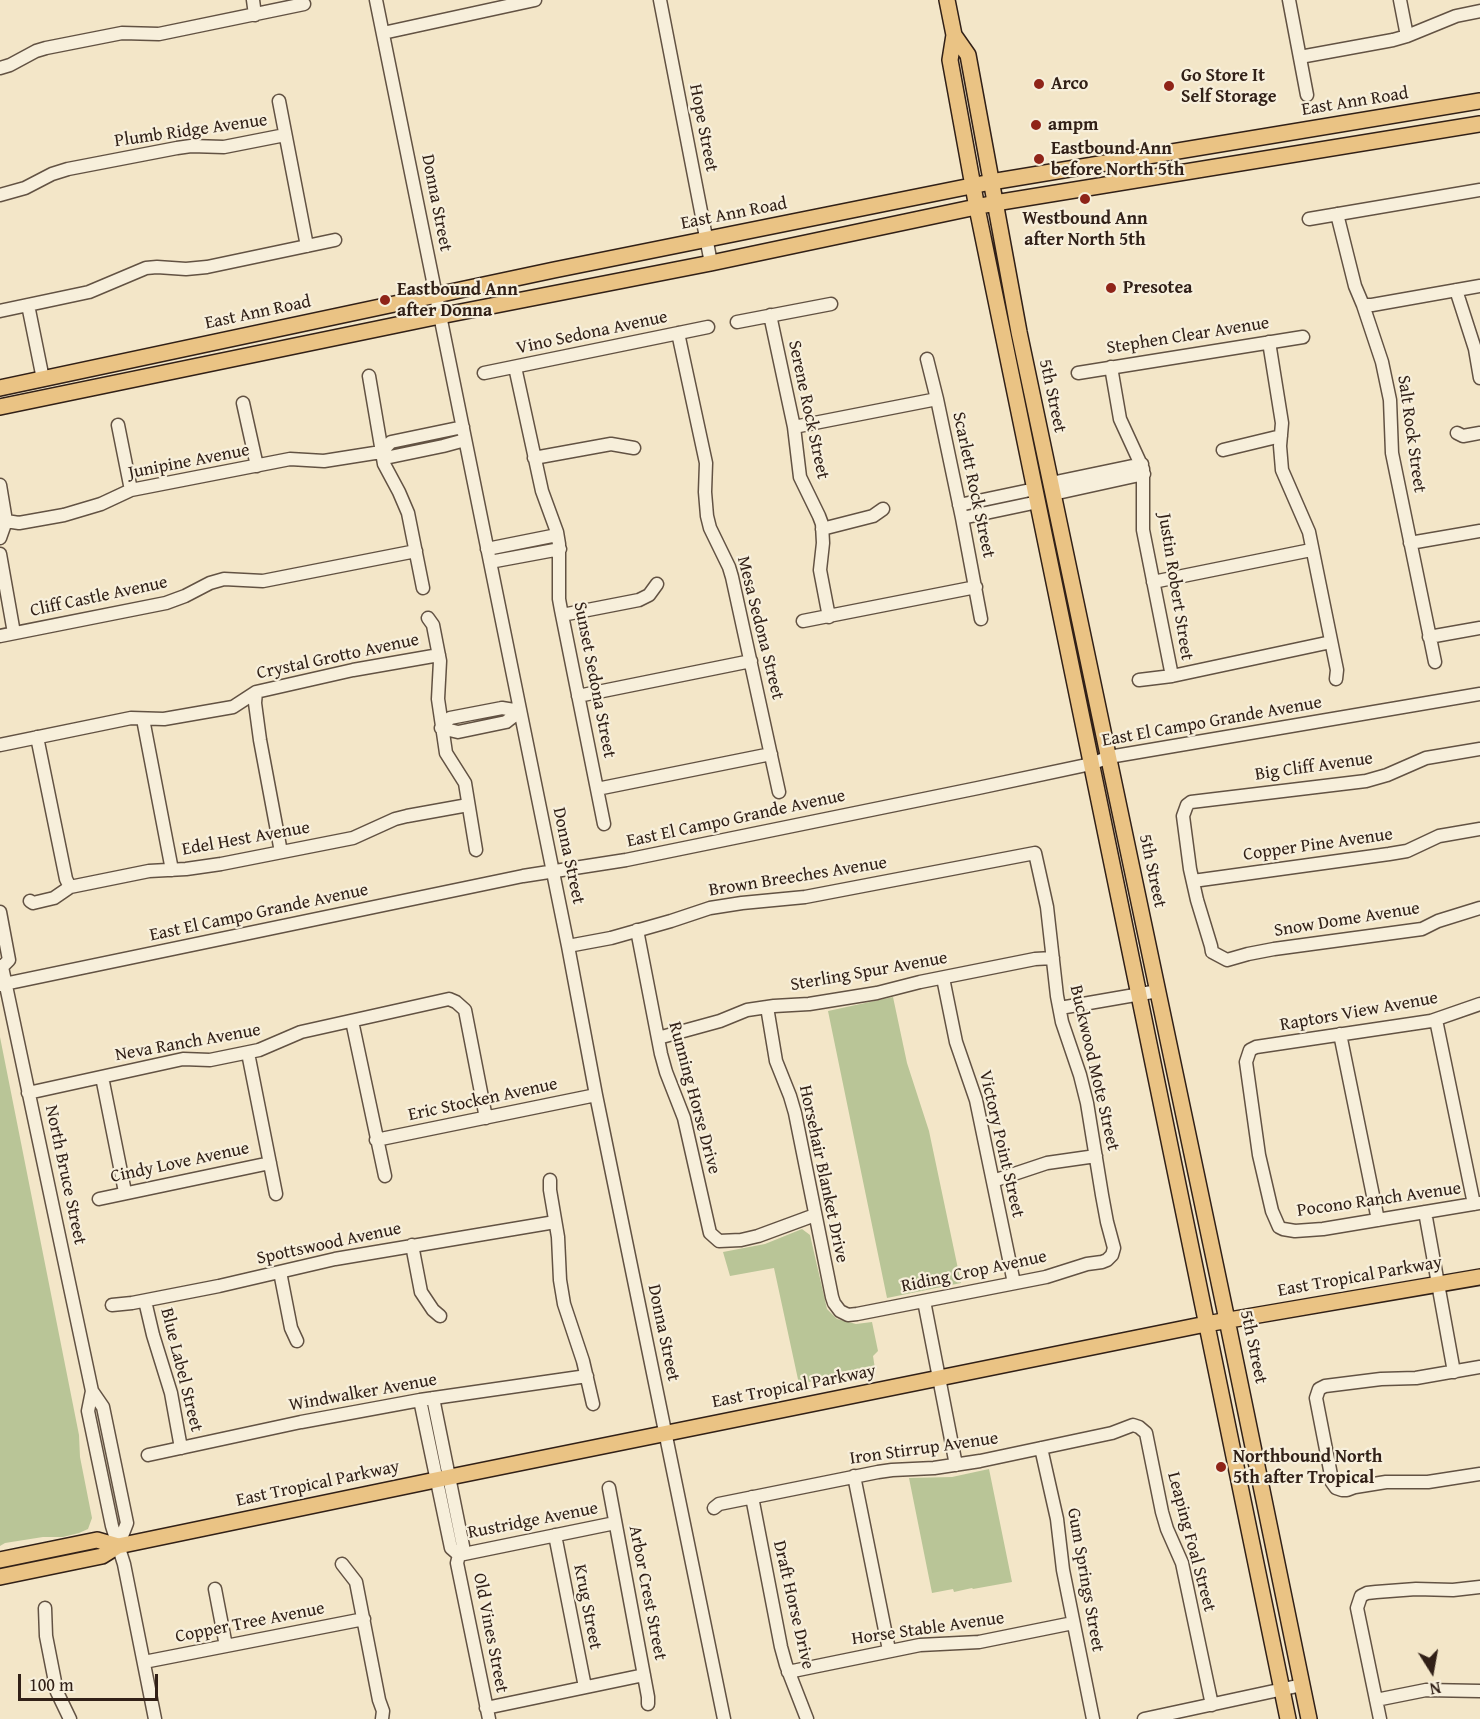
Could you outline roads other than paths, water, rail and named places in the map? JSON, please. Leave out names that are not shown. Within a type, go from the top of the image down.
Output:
[{"type":"main road","name":"5th Street","points":[[947,0],[954,35],[950,60],[977,208],[1288,1719]]},
{"type":"main road","name":"5th Street","points":[[954,35],[968,55],[1015,316],[1309,1719]]},
{"type":"main road","name":"East Ann Road","points":[[0,388],[436,294],[992,182],[1480,101]]},
{"type":"main road","points":[[0,407],[995,204],[1480,124]]},
{"type":"main road","points":[[1266,159],[1267,150],[1272,146],[1324,127]]},
{"type":"main road","points":[[1024,434],[1043,479],[1052,489]]},
{"type":"main road","points":[[1037,496],[1044,500],[1064,544]]},
{"type":"main road","name":"East Tropical Parkway","points":[[0,1577],[102,1556],[118,1546],[939,1377],[1227,1320],[1480,1277]]},
{"type":"main road","name":"East Tropical Parkway","points":[[0,1560],[97,1540],[118,1546]]},
{"type":"street","points":[[253,0],[255,15]]},
{"type":"street","name":"Donna Street","points":[[376,0],[724,1719]]},
{"type":"street","points":[[383,33],[535,0]]},
{"type":"street","name":"Hope Street","points":[[660,0],[711,263]]},
{"type":"street","points":[[1289,0],[1307,95]]},
{"type":"street","points":[[1400,0],[1407,36]]},
{"type":"street","points":[[0,68],[36,51],[67,44],[122,33],[159,34],[304,4]]},
{"type":"street","points":[[1300,57],[1407,36],[1456,16],[1480,11]]},
{"type":"street","points":[[279,101],[307,246]]},
{"type":"street","name":"Plumb Ridge Avenue","points":[[0,195],[25,189],[52,174],[68,169],[177,148],[224,147],[285,135]]},
{"type":"street","points":[[1310,219],[1480,190]]},
{"type":"street","name":"Salt Rock Street","points":[[1337,214],[1355,286],[1382,362],[1390,400],[1392,453],[1435,662]]},
{"type":"street","points":[[0,311],[89,292],[146,268],[207,267],[335,240]]},
{"type":"street","points":[[1363,305],[1480,286]]},
{"type":"street","points":[[1456,290],[1475,349],[1480,378]]},
{"type":"street","points":[[737,322],[831,304]]},
{"type":"street","points":[[28,305],[43,379]]},
{"type":"street","name":"Serene Rock Street","points":[[770,315],[794,427],[800,477],[819,516],[822,529],[820,570],[829,617]]},
{"type":"street","name":"Vino Sedona Avenue","points":[[484,373],[708,327]]},
{"type":"street","name":"Mesa Sedona Street","points":[[678,333],[706,463],[707,516],[710,528],[729,567],[779,792]]},
{"type":"street","name":"Stephen Clear Avenue","points":[[1078,373],[1303,337]]},
{"type":"street","points":[[1269,342],[1280,412],[1282,470],[1309,532],[1337,670],[1336,679]]},
{"type":"street","name":"Scarlett Rock Street","points":[[927,359],[962,518],[981,620]]},
{"type":"street","name":"Sunset Sedona Street","points":[[515,367],[542,491],[560,549],[559,599],[604,824]]},
{"type":"street","name":"Justin Robert Street","points":[[1111,367],[1120,419],[1143,469],[1143,530],[1172,676]]},
{"type":"street","points":[[369,376],[384,464],[408,513],[423,588]]},
{"type":"street","points":[[794,427],[937,399]]},
{"type":"street","points":[[243,402],[257,466]]},
{"type":"street","points":[[118,425],[131,490]]},
{"type":"street","name":"Junipine Avenue","points":[[6,521],[19,523],[64,515],[86,510],[131,490],[290,459],[324,461],[381,452],[391,442],[463,427]]},
{"type":"street","points":[[1457,433],[1463,436],[1480,434]]},
{"type":"street","points":[[1223,450],[1281,436]]},
{"type":"street","name":"Junipine Avenue","points":[[381,452],[390,457],[465,440]]},
{"type":"street","points":[[534,458],[611,444],[634,448]]},
{"type":"street","points":[[1052,489],[1143,469]]},
{"type":"street","points":[[0,485],[6,521],[0,538]]},
{"type":"street","points":[[959,505],[1037,496]]},
{"type":"street","points":[[962,518],[1037,496]]},
{"type":"street","points":[[822,529],[873,516],[883,509]]},
{"type":"street","points":[[1410,543],[1480,531]]},
{"type":"street","points":[[487,549],[557,535]]},
{"type":"street","points":[[490,562],[560,549]]},
{"type":"street","points":[[1153,582],[1311,550]]},
{"type":"street","name":"Cliff Castle Avenue","points":[[0,636],[166,603],[210,583],[225,579],[263,581],[416,551]]},
{"type":"street","points":[[0,554],[14,633]]},
{"type":"street","points":[[562,615],[639,600],[649,595],[657,584]]},
{"type":"street","points":[[803,621],[976,587]]},
{"type":"street","points":[[428,618],[433,625],[440,660],[438,699],[446,753],[465,783],[476,850]]},
{"type":"street","points":[[1429,638],[1480,628]]},
{"type":"street","points":[[1139,680],[1172,676],[1331,642]]},
{"type":"street","name":"Crystal Grotto Avenue","points":[[0,745],[131,718],[164,719],[233,707],[256,692],[353,670],[439,655]]},
{"type":"street","points":[[578,696],[751,661]]},
{"type":"street","points":[[256,692],[255,703],[260,740],[281,852]]},
{"type":"street","name":"East El Campo Grande Avenue","points":[[3,984],[523,876],[626,860],[1091,764],[1109,757],[1480,694]]},
{"type":"street","points":[[441,728],[450,718],[502,708],[520,711]]},
{"type":"street","points":[[143,718],[172,870]]},
{"type":"street","points":[[37,737],[66,879],[70,887]]},
{"type":"street","name":"Big Cliff Avenue","points":[[1193,881],[1183,816],[1191,802],[1366,781],[1387,775],[1426,758],[1480,749]]},
{"type":"street","points":[[597,789],[771,754]]},
{"type":"street","name":"Edel Hest Avenue","points":[[30,901],[33,903],[54,898],[70,887],[149,871],[221,864],[353,838],[395,819],[468,805]]},
{"type":"street","name":"Copper Pine Avenue","points":[[1193,881],[1407,851],[1439,837],[1480,829]]},
{"type":"street","name":"Brown Breeches Avenue","points":[[568,946],[610,938],[717,907],[805,897],[1035,853]]},
{"type":"street","name":"Buckwood Mote Street","points":[[1035,853],[1047,907],[1062,1022],[1085,1094],[1105,1213],[1114,1248],[1112,1255]]},
{"type":"street","name":"Snow Dome Avenue","points":[[1193,881],[1212,952],[1227,960],[1274,949],[1422,930],[1438,921],[1480,908]]},
{"type":"street","name":"North Bruce Street","points":[[0,912],[9,960],[1,967],[3,984],[92,1391],[103,1407],[127,1523],[118,1546]]},
{"type":"street","name":"Running Horse Drive","points":[[638,930],[666,1072],[684,1119],[710,1233],[720,1240],[728,1241],[758,1236],[815,1215]]},
{"type":"street","name":"Sterling Spur Avenue","points":[[658,1038],[720,1021],[747,1010],[809,1004],[877,993],[1035,959],[1053,958]]},
{"type":"street","name":"Victory Point Street","points":[[943,978],[956,1042],[976,1100],[1014,1283]]},
{"type":"street","points":[[1060,1008],[1158,991]]},
{"type":"street","name":"Neva Ranch Avenue","points":[[28,1093],[183,1059],[210,1060],[248,1053],[266,1048],[301,1032],[448,999],[456,1002],[465,1010],[486,1118]]},
{"type":"street","name":"Raptors View Avenue","points":[[1283,1229],[1276,1223],[1259,1155],[1246,1069],[1247,1055],[1250,1050],[1256,1047],[1436,1020],[1480,1004]]},
{"type":"street","name":"Horsehair Blanket Drive","points":[[767,1007],[776,1061],[795,1113],[832,1297],[840,1311]]},
{"type":"street","points":[[1436,1020],[1477,1204]]},
{"type":"street","points":[[352,1021],[385,1176]]},
{"type":"street","points":[[1340,1035],[1378,1220]]},
{"type":"street","points":[[248,1053],[276,1194]]},
{"type":"street","points":[[102,1077],[125,1192]]},
{"type":"street","name":"Eric Stocken Avenue","points":[[376,1140],[596,1095]]},
{"type":"street","points":[[993,1181],[1047,1162],[1096,1156]]},
{"type":"street","name":"Cindy Love Avenue","points":[[99,1199],[270,1162]]},
{"type":"street","points":[[550,1180],[564,1304],[587,1376],[593,1404]]},
{"type":"street","name":"Pocono Ranch Avenue","points":[[1283,1229],[1295,1231],[1323,1229],[1477,1204]]},
{"type":"street","points":[[1425,1212],[1454,1372]]},
{"type":"street","name":"Spottswood Avenue","points":[[112,1305],[145,1301],[334,1258],[555,1222]]},
{"type":"street","points":[[412,1245],[421,1292],[440,1316]]},
{"type":"street","name":"Riding Crop Avenue","points":[[840,1311],[848,1315],[857,1314],[1046,1277],[1087,1264],[1102,1262],[1112,1255]]},
{"type":"street","points":[[280,1272],[291,1328],[297,1341]]},
{"type":"street","name":"Blue Label Street","points":[[145,1301],[171,1393],[181,1448]]},
{"type":"street","points":[[924,1301],[956,1465]]},
{"type":"street","points":[[1480,1367],[1416,1378],[1381,1379],[1325,1386],[1319,1389],[1316,1398],[1331,1481],[1336,1488],[1347,1490],[1386,1482],[1428,1482],[1480,1474]]},
{"type":"street","name":"Windwalker Avenue","points":[[148,1455],[302,1422],[420,1400],[587,1376]]},
{"type":"street","name":"Old Vines Street","points":[[433,1398],[451,1548],[459,1555],[457,1563],[488,1713]]},
{"type":"street","name":"Old Vines Street","points":[[420,1400],[443,1478]]},
{"type":"street","name":"Iron Stirrup Avenue","points":[[714,1508],[719,1504],[854,1476],[892,1470],[956,1465],[1112,1433],[1133,1425],[1139,1427]]},
{"type":"street","name":"Leaping Foal Street","points":[[1139,1427],[1146,1433],[1162,1512],[1182,1563],[1212,1705]]},
{"type":"street","name":"Gum Springs Street","points":[[1041,1448],[1057,1519],[1073,1623],[1093,1719]]},
{"type":"street","points":[[854,1476],[889,1650]]},
{"type":"street","name":"Arbor Crest Street","points":[[609,1488],[648,1704]]},
{"type":"street","name":"Draft Horse Drive","points":[[752,1497],[781,1647],[788,1672],[807,1719]]},
{"type":"street","name":"Rustridge Avenue","points":[[459,1555],[615,1523]]},
{"type":"street","name":"Krug Street","points":[[555,1535],[585,1687]]},
{"type":"street","points":[[118,1546],[124,1564],[155,1719]]},
{"type":"street","points":[[342,1564],[356,1582],[383,1712],[382,1718]]},
{"type":"street","points":[[1380,1719],[1357,1608],[1361,1596],[1376,1592],[1480,1587]]},
{"type":"street","points":[[215,1589],[226,1646]]},
{"type":"street","points":[[45,1608],[46,1636],[57,1692],[69,1719]]},
{"type":"street","name":"Copper Tree Avenue","points":[[144,1662],[364,1619]]},
{"type":"street","name":"Horse Stable Avenue","points":[[788,1672],[889,1650],[920,1645],[979,1642],[1073,1623]]},
{"type":"street","points":[[488,1713],[585,1687],[644,1675]]},
{"type":"street","points":[[1144,1719],[1302,1685]]},
{"type":"street","points":[[1376,1700],[1425,1690],[1480,1690]]},
{"type":"place","name":"Arco","points":[[1039,84]]},
{"type":"place","name":"Go Store It Self Storage","points":[[1169,86]]},
{"type":"place","name":"ampm","points":[[1036,125]]},
{"type":"place","name":"Eastbound Ann before North 5th","points":[[1039,159]]},
{"type":"place","name":"Westbound Ann after North 5th","points":[[1085,199]]},
{"type":"place","name":"Presotea","points":[[1111,288]]},
{"type":"place","name":"Eastbound Ann after Donna","points":[[385,300]]},
{"type":"place","name":"Northbound North 5th after Tropical","points":[[1221,1467]]}]
